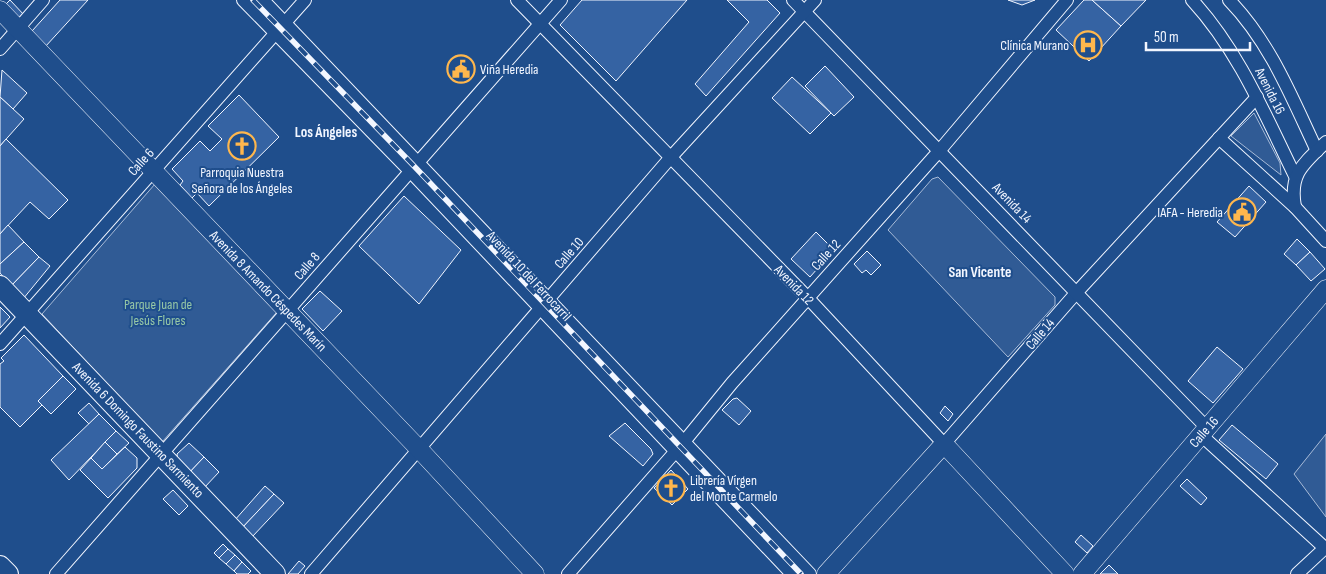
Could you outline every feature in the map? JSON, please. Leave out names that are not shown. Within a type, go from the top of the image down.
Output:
[{"type":"main road","name":"Avenida 6 Domingo Faustino Sarmiento","points":[[0,286],[275,574]]},
{"type":"main road","points":[[0,566],[8,574]]},
{"type":"street","points":[[0,49],[43,0]]},
{"type":"street","name":"Avenida 10 del Ferrocarril","points":[[243,0],[414,166]]},
{"type":"street","name":"Avenida 10 del Ferrocarril","points":[[263,0],[414,166],[679,448],[792,574]]},
{"type":"street","name":"Calle 6","points":[[0,344],[305,0]]},
{"type":"street","name":"Avenida 12","points":[[518,0],[808,298],[1065,574]]},
{"type":"street","name":"Calle 8","points":[[56,574],[561,0]]},
{"type":"street","name":"Avenida 14","points":[[793,0],[1077,292],[1204,432],[1325,548]]},
{"type":"street","name":"Calle 10","points":[[311,574],[671,158],[815,0]]},
{"type":"street","name":"Calle 12","points":[[568,574],[679,448],[732,383],[940,150],[1067,0]]},
{"type":"street","name":"Avenida 16","points":[[1192,0],[1223,38],[1257,97],[1296,176]]},
{"type":"street","name":"Avenida 16","points":[[1229,0],[1261,40],[1321,146]]},
{"type":"street","name":"Avenida 8 Amando Céspedes Marín","points":[[0,10],[287,310],[534,574]]},
{"type":"street","name":"Calle 14","points":[[826,574],[944,444],[1077,292],[1257,97]]},
{"type":"street","points":[[1219,138],[1295,207],[1326,241]]},
{"type":"street","points":[[1295,207],[1292,189],[1296,176],[1321,146]]},
{"type":"street","name":"Calle 16","points":[[1082,574],[1326,289]]},
{"type":"street","name":"Avenida 10 del Ferrocarril","points":[[679,448],[810,574]]},
{"type":"street","points":[[1297,574],[1325,548]]},
{"type":"green space","points":[[1254,113],[1280,163],[1281,175],[1231,136]]},
{"type":"green space","points":[[938,177],[1055,297],[1055,305],[1008,357],[888,230],[932,179]]},
{"type":"green space","name":"Parque Juan de Jesús Flores","points":[[155,184],[277,312],[162,442],[42,314]]},
{"type":"green space","points":[[1326,434],[1326,517],[1294,474]]},
{"type":"building","points":[[10,0],[25,16],[17,19],[4,6]]},
{"type":"building","points":[[60,0],[88,0],[45,47],[32,31]]},
{"type":"building","points":[[582,0],[687,0],[616,81],[560,25]]},
{"type":"building","points":[[727,0],[767,0],[780,13],[706,96],[695,84],[749,22]]},
{"type":"building","points":[[1008,0],[1035,0],[1022,5]]},
{"type":"building","name":"Clínica Murano","points":[[1084,0],[1092,0],[1121,26],[1089,61],[1056,30]]},
{"type":"building","points":[[1092,0],[1146,0],[1121,26]]},
{"type":"building","points":[[825,66],[854,97],[834,116],[805,86]]},
{"type":"building","points":[[2,70],[27,93],[13,109],[0,97]]},
{"type":"building","points":[[792,77],[831,113],[810,134],[772,98]]},
{"type":"building","name":"Parroquia Nuestra Señora de los Ángeles","points":[[239,95],[279,137],[209,206],[197,193],[192,198],[180,185],[183,181],[172,169],[200,141],[210,151],[222,139],[208,126]]},
{"type":"building","points":[[0,97],[24,119],[0,146]]},
{"type":"building","points":[[6,139],[68,200],[49,219],[30,202],[0,234],[0,146]]},
{"type":"building","name":"IAFA - Heredia","points":[[1249,186],[1266,202],[1235,237],[1217,222]]},
{"type":"building","points":[[404,196],[461,250],[419,304],[359,246]]},
{"type":"building","points":[[8,225],[24,242],[0,264],[0,234]]},
{"type":"building","points":[[816,232],[834,250],[810,277],[791,259]]},
{"type":"building","points":[[1297,239],[1310,252],[1296,265],[1284,254]]},
{"type":"building","points":[[24,242],[39,257],[11,286],[0,273],[0,264]]},
{"type":"building","points":[[867,251],[881,265],[871,275],[866,270],[862,273],[854,264]]},
{"type":"building","points":[[1310,252],[1325,269],[1311,281],[1296,265]]},
{"type":"building","points":[[39,257],[50,266],[23,299],[11,286]]},
{"type":"building","points":[[320,291],[342,311],[323,331],[302,309]]},
{"type":"building","points":[[0,307],[10,317],[0,328]]},
{"type":"building","points":[[24,335],[63,376],[38,401],[42,405],[20,427],[0,407],[0,364],[4,361],[1,358]]},
{"type":"building","points":[[1217,347],[1243,369],[1213,403],[1188,381]]},
{"type":"building","points":[[63,376],[76,389],[51,414],[38,401]]},
{"type":"building","points":[[737,398],[751,411],[739,425],[722,410],[733,399]]},
{"type":"building","points":[[89,403],[99,414],[89,424],[78,413]]},
{"type":"building","points":[[945,406],[953,414],[948,421],[940,413]]},
{"type":"building","points":[[99,414],[116,431],[69,480],[51,460]]},
{"type":"building","points":[[625,423],[651,449],[653,454],[643,466],[609,436]]},
{"type":"building","points":[[1232,425],[1278,464],[1266,479],[1219,440]]},
{"type":"building","points":[[116,431],[129,443],[117,454],[105,442]]},
{"type":"building","points":[[105,442],[117,454],[102,469],[91,458]]},
{"type":"building","points":[[189,443],[204,457],[188,474],[178,463],[177,454]]},
{"type":"building","points":[[125,447],[137,458],[137,468],[108,498],[80,470],[91,458],[102,469]]},
{"type":"building","points":[[204,457],[219,472],[204,488],[188,474]]},
{"type":"building","name":"Librería Vírgen del Monte Carmelo","points":[[671,470],[688,489],[672,505],[654,488]]},
{"type":"building","points":[[1187,479],[1207,498],[1201,505],[1180,486]]},
{"type":"building","points":[[265,486],[274,494],[242,528],[234,521]]},
{"type":"building","points":[[173,490],[188,506],[179,515],[163,499]]},
{"type":"building","points":[[274,494],[284,503],[252,537],[242,528]]},
{"type":"building","points":[[1081,535],[1093,546],[1087,553],[1075,542]]},
{"type":"building","points":[[223,544],[228,549],[219,558],[214,553]]},
{"type":"building","points":[[228,549],[235,555],[226,564],[219,558]]},
{"type":"building","points":[[235,555],[242,562],[234,571],[226,564]]},
{"type":"building","points":[[299,561],[305,566],[298,574],[288,574]]},
{"type":"building","points":[[242,562],[251,571],[248,574],[237,574],[234,571]]},
{"type":"building","points":[[1109,565],[1118,574],[1100,574]]},
{"type":"railway","points":[[253,0],[414,166],[801,574]]},
{"type":"place","name":"Clínica Murano","points":[[1088,45]]},
{"type":"place","name":"Viña Heredia","points":[[461,69]]},
{"type":"place","name":"Parroquia Nuestra Señora de los Ángeles","points":[[242,146]]},
{"type":"place","name":"IAFA - Heredia","points":[[1242,212]]},
{"type":"place","name":"Librería Vírgen del Monte Carmelo","points":[[671,488]]},
{"type":"district","name":"Los Ángeles","points":[[326,132]]},
{"type":"district","name":"San Vicente","points":[[980,272]]}]
